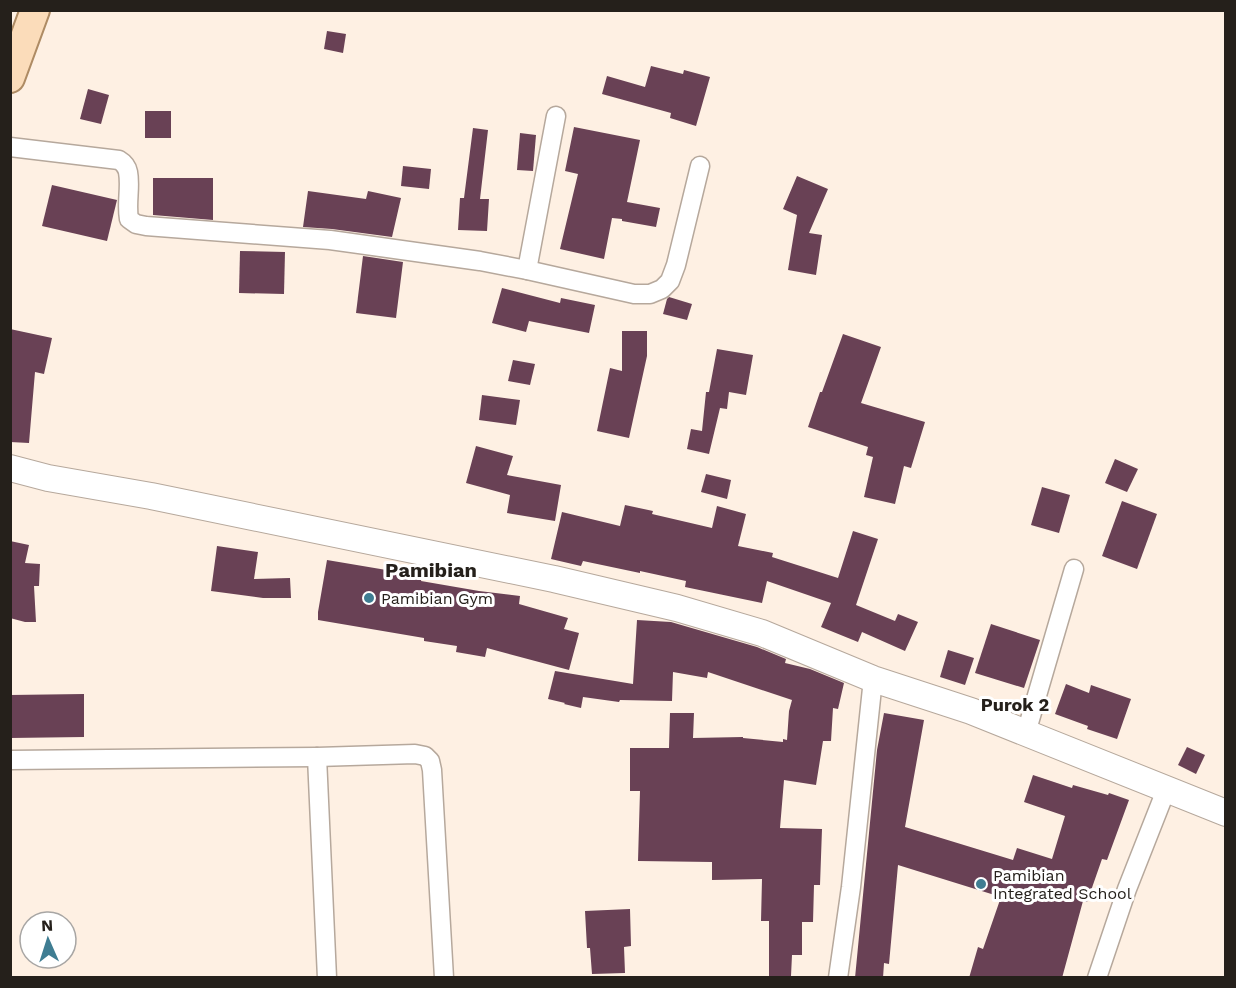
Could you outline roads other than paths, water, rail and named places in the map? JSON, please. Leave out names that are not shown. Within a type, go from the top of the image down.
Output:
[{"type":"main road","points":[[10,78],[35,10]]},
{"type":"street","points":[[527,270],[556,116]]},
{"type":"street","points":[[10,147],[120,160],[125,164],[128,172],[129,219],[136,224],[330,240],[480,261],[634,294],[650,294],[662,289],[670,281],[700,166]]},
{"type":"street","points":[[10,468],[48,478],[151,496],[543,577],[677,608],[762,633],[873,679],[971,711],[1226,813]]},
{"type":"street","points":[[1026,734],[1074,569]]},
{"type":"street","points":[[838,978],[873,679]]},
{"type":"street","points":[[10,760],[415,754],[425,756],[430,761],[432,770],[444,978]]},
{"type":"street","points":[[317,757],[327,978]]},
{"type":"street","points":[[1097,978],[1127,889],[1166,790]]},
{"type":"place","name":"Pamibian Gym","points":[[369,598]]},
{"type":"place","name":"Pamibian Integrated School","points":[[981,884]]},
{"type":"district","name":"Pamibian","points":[[431,570]]},
{"type":"district","name":"Purok 2","points":[[1015,705]]}]
